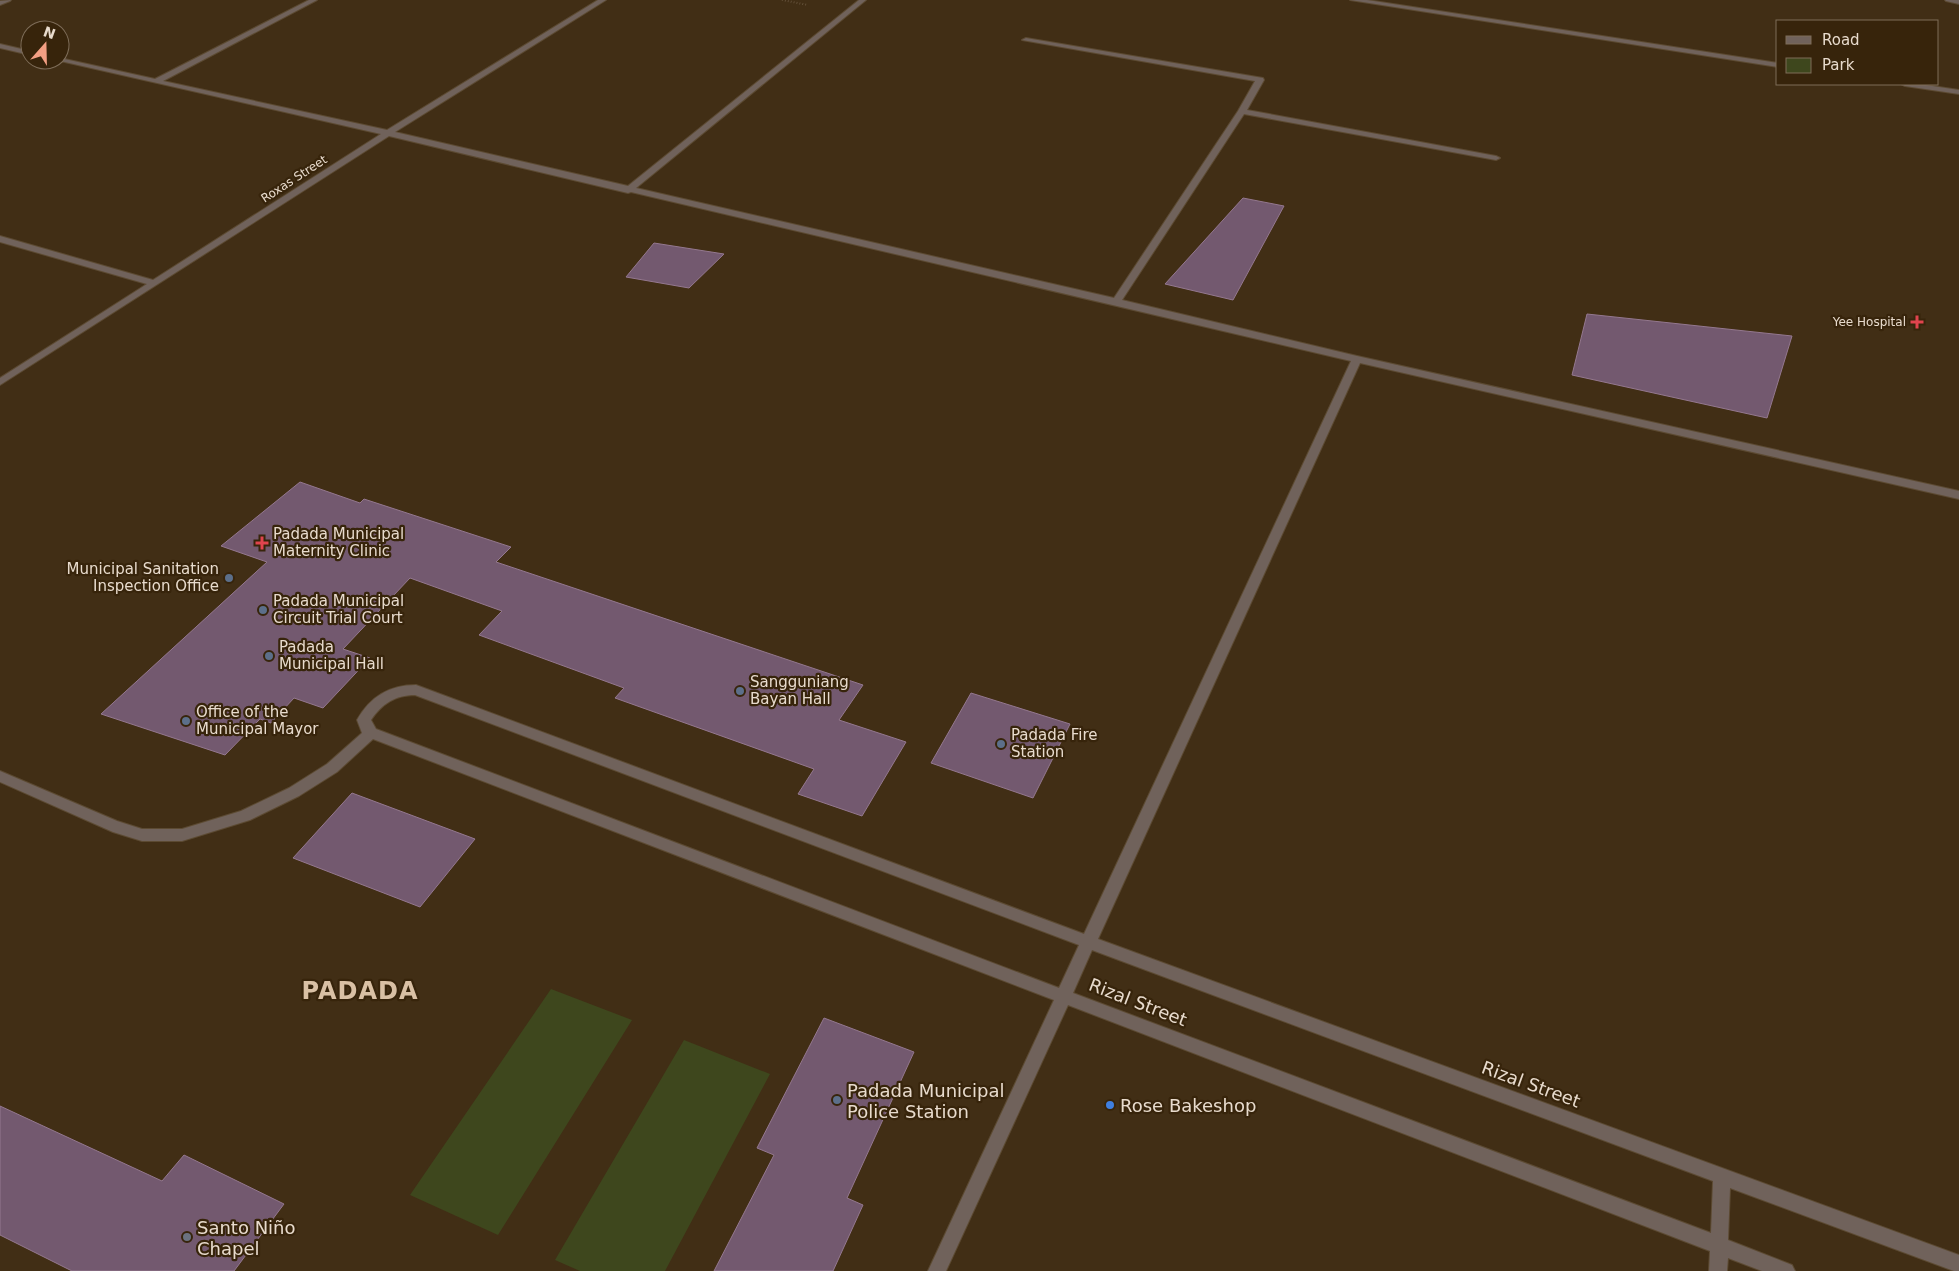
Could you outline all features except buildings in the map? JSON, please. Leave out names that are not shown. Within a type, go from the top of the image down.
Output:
[{"type":"street","points":[[0,3],[8,0]]},
{"type":"street","points":[[156,81],[314,0]]},
{"type":"street","name":"Roxas Street","points":[[0,382],[388,133],[603,0]]},
{"type":"street","points":[[628,190],[863,0]]},
{"type":"street","points":[[1352,0],[1776,64]]},
{"type":"street","points":[[1948,0],[1959,2]]},
{"type":"street","points":[[1026,40],[1260,80],[1242,111],[1116,301]]},
{"type":"street","points":[[0,46],[20,51]]},
{"type":"street","points":[[70,62],[388,133],[628,190],[1116,301],[1357,359],[1959,495]]},
{"type":"street","points":[[1912,85],[1959,92]]},
{"type":"street","points":[[1242,111],[1496,158]]},
{"type":"street","points":[[0,240],[155,283]]},
{"type":"street","points":[[937,1271],[1357,359]]},
{"type":"street","name":"Rizal Street","points":[[1786,1271],[372,733],[366,728],[364,720],[383,697],[404,689],[416,690],[1088,942],[1959,1264]]},
{"type":"street","points":[[0,776],[113,826],[142,835],[182,835],[245,816],[294,792],[332,768],[372,733]]},
{"type":"street","points":[[1718,1271],[1722,1176]]},
{"type":"green space","points":[[551,989],[632,1020],[498,1235],[410,1195]]},
{"type":"green space","points":[[684,1040],[770,1074],[665,1271],[580,1271],[555,1260]]},
{"type":"place","name":"Yee Hospital","points":[[1917,322]]},
{"type":"place","name":"Padada Municipal Maternity Clinic","points":[[262,543]]},
{"type":"place","name":"Municipal Sanitation Inspection Office","points":[[229,578]]},
{"type":"place","name":"Padada Municipal Circuit Trial Court","points":[[263,610]]},
{"type":"place","name":"Padada Municipal Hall","points":[[269,656]]},
{"type":"place","name":"Sangguniang Bayan Hall","points":[[740,691]]},
{"type":"place","name":"Office of the Municipal Mayor","points":[[186,721]]},
{"type":"place","name":"Padada Fire Station","points":[[1001,744]]},
{"type":"place","name":"Padada Municipal Police Station","points":[[837,1100]]},
{"type":"place","name":"Rose Bakeshop","points":[[1110,1105]]},
{"type":"place","name":"Santo Niño Chapel","points":[[187,1237]]},
{"type":"district","name":"PADADA","points":[[360,991]]}]
